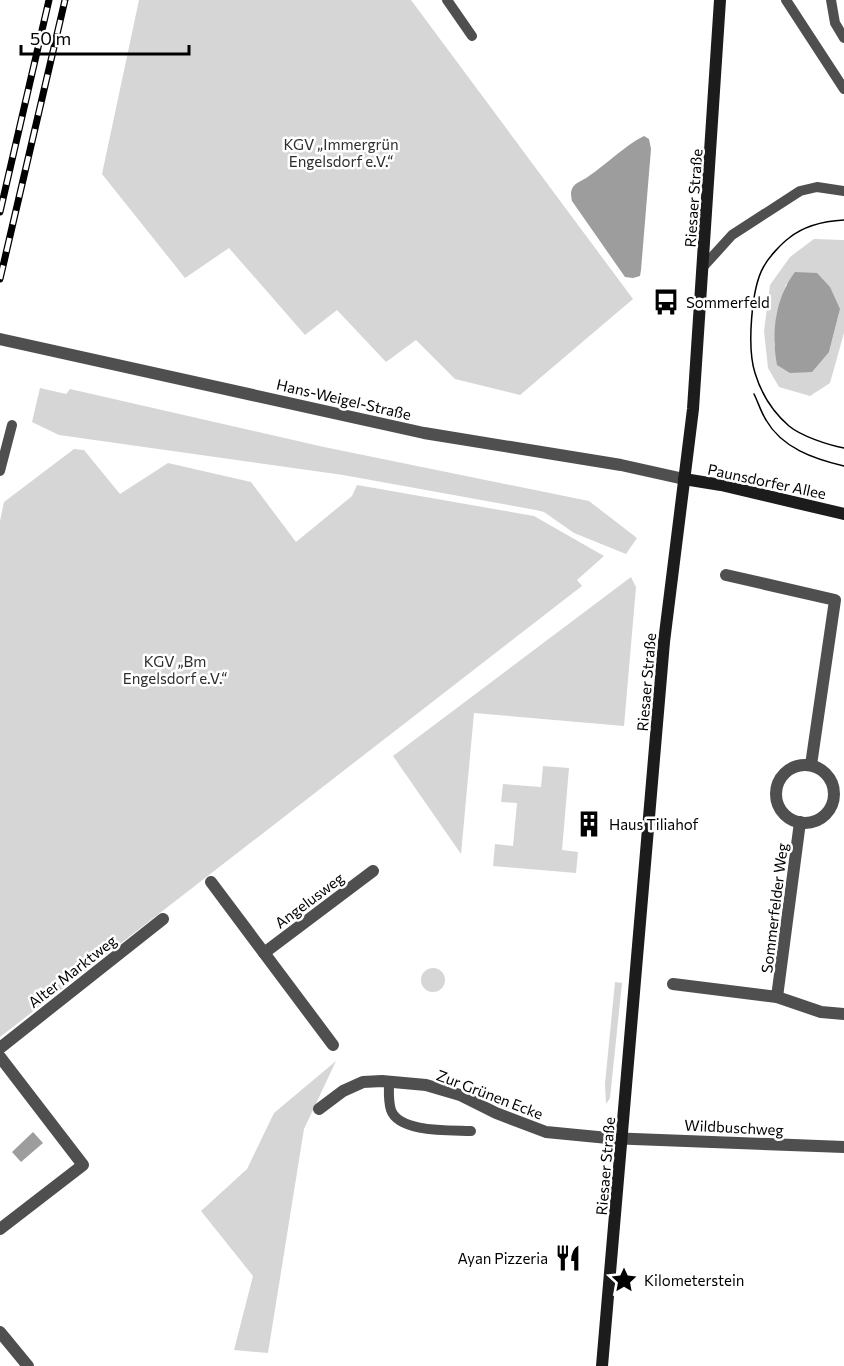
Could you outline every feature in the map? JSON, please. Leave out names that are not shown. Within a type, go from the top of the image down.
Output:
[{"type":"main road","name":"Riesaer Straße","points":[[602,1366],[664,642],[693,409],[720,0]]},
{"type":"main road","name":"Paunsdorfer Allee","points":[[684,479],[721,485],[844,514]]},
{"type":"street","name":"Hans-Weigel-Straße","points":[[0,339],[424,433],[621,465],[684,479]]},
{"type":"street","points":[[726,575],[840,600],[811,765]]},
{"type":"street","points":[[800,765],[811,765],[820,769],[828,776],[839,796],[823,817],[812,822],[800,822],[789,818],[781,810],[776,799],[781,777],[789,769],[800,765]]},
{"type":"street","name":"Sommerfelder Weg","points":[[777,997],[800,822]]},
{"type":"street","name":"Angelusweg","points":[[264,953],[373,871]]},
{"type":"street","points":[[211,882],[333,1045]]},
{"type":"street","name":"Alter Marktweg","points":[[0,1048],[164,918]]},
{"type":"street","points":[[673,984],[777,997],[821,1012],[844,1014]]},
{"type":"street","points":[[0,1057],[83,1165],[0,1229]]},
{"type":"street","name":"Zur Grünen Ecke","points":[[319,1109],[343,1091],[363,1082],[426,1085],[460,1095],[496,1113],[546,1132],[608,1138],[622,1137]]},
{"type":"street","name":"Wildbuschweg","points":[[622,1137],[844,1147]]},
{"type":"street","points":[[0,1332],[28,1366]]},
{"type":"lane","points":[[447,0],[472,36]]},
{"type":"lane","points":[[786,0],[844,89]]},
{"type":"lane","points":[[831,0],[835,23],[844,38]]},
{"type":"lane","points":[[703,267],[732,235],[800,191],[817,187],[844,191]]},
{"type":"lane","points":[[0,471],[12,425]]},
{"type":"lane","points":[[389,1082],[391,1112],[398,1121],[410,1126],[471,1131]]},
{"type":"green space","name":"KGV „Immergrün Engelsdorf e.V.“","points":[[139,0],[411,0],[633,299],[520,395],[455,379],[416,340],[386,362],[337,310],[305,335],[229,248],[185,278],[102,174]]},
{"type":"green space","points":[[814,239],[844,240],[844,333],[830,383],[810,396],[779,387],[768,368],[764,331],[770,285],[790,257]],"holes":[[[786,284],[840,309],[829,352],[774,346],[777,312]]]},
{"type":"green space","points":[[40,388],[66,394],[70,389],[324,447],[589,501],[637,538],[626,554],[574,533],[544,512],[536,510],[343,475],[59,435],[32,422]]},
{"type":"green space","name":"KGV „Bm Engelsdorf e.V.“","points":[[74,449],[84,450],[120,494],[168,463],[251,482],[296,542],[352,496],[357,485],[534,516],[604,556],[577,580],[582,586],[0,1037],[0,521],[4,502]]},
{"type":"green space","points":[[631,577],[636,587],[624,726],[474,713],[461,854],[393,756]]},
{"type":"green space","points":[[543,766],[569,768],[562,850],[578,852],[576,873],[493,866],[495,844],[513,846],[517,803],[501,802],[503,784],[541,787]]},
{"type":"green space","points":[[433,968],[442,971],[445,980],[442,989],[433,992],[424,989],[421,980],[424,971]]},
{"type":"green space","points":[[615,982],[622,983],[610,1098],[606,1104],[605,1084]]},
{"type":"green space","points":[[336,1061],[304,1129],[268,1353],[234,1350],[253,1276],[201,1211],[247,1169],[274,1113]]},
{"type":"shaded area","points":[[644,136],[649,139],[651,149],[641,270],[640,276],[633,278],[625,277],[572,201],[571,192],[576,184]]},
{"type":"shaded area","points":[[795,272],[817,273],[830,287],[840,309],[829,352],[812,372],[790,373],[777,365],[774,341],[776,316],[783,293]]},
{"type":"shaded area","points":[[33,1132],[43,1143],[21,1162],[12,1152]]},
{"type":"tram line","points":[[844,220],[808,227],[795,234],[772,255],[764,266],[756,288],[751,334],[755,373],[764,395],[778,415],[800,433],[844,448]]},
{"type":"tram line","points":[[754,394],[766,420],[781,438],[810,456],[844,466]]},
{"type":"railway","points":[[0,212],[49,0]]},
{"type":"railway","points":[[0,279],[65,0]]},
{"type":"place","name":"Sommerfeld","points":[[666,302]]},
{"type":"place","name":"Haus Tiliahof","points":[[589,824]]},
{"type":"place","name":"Ayan Pizzeria","points":[[568,1258]]},
{"type":"place","name":"Kilometerstein","points":[[624,1280]]}]
